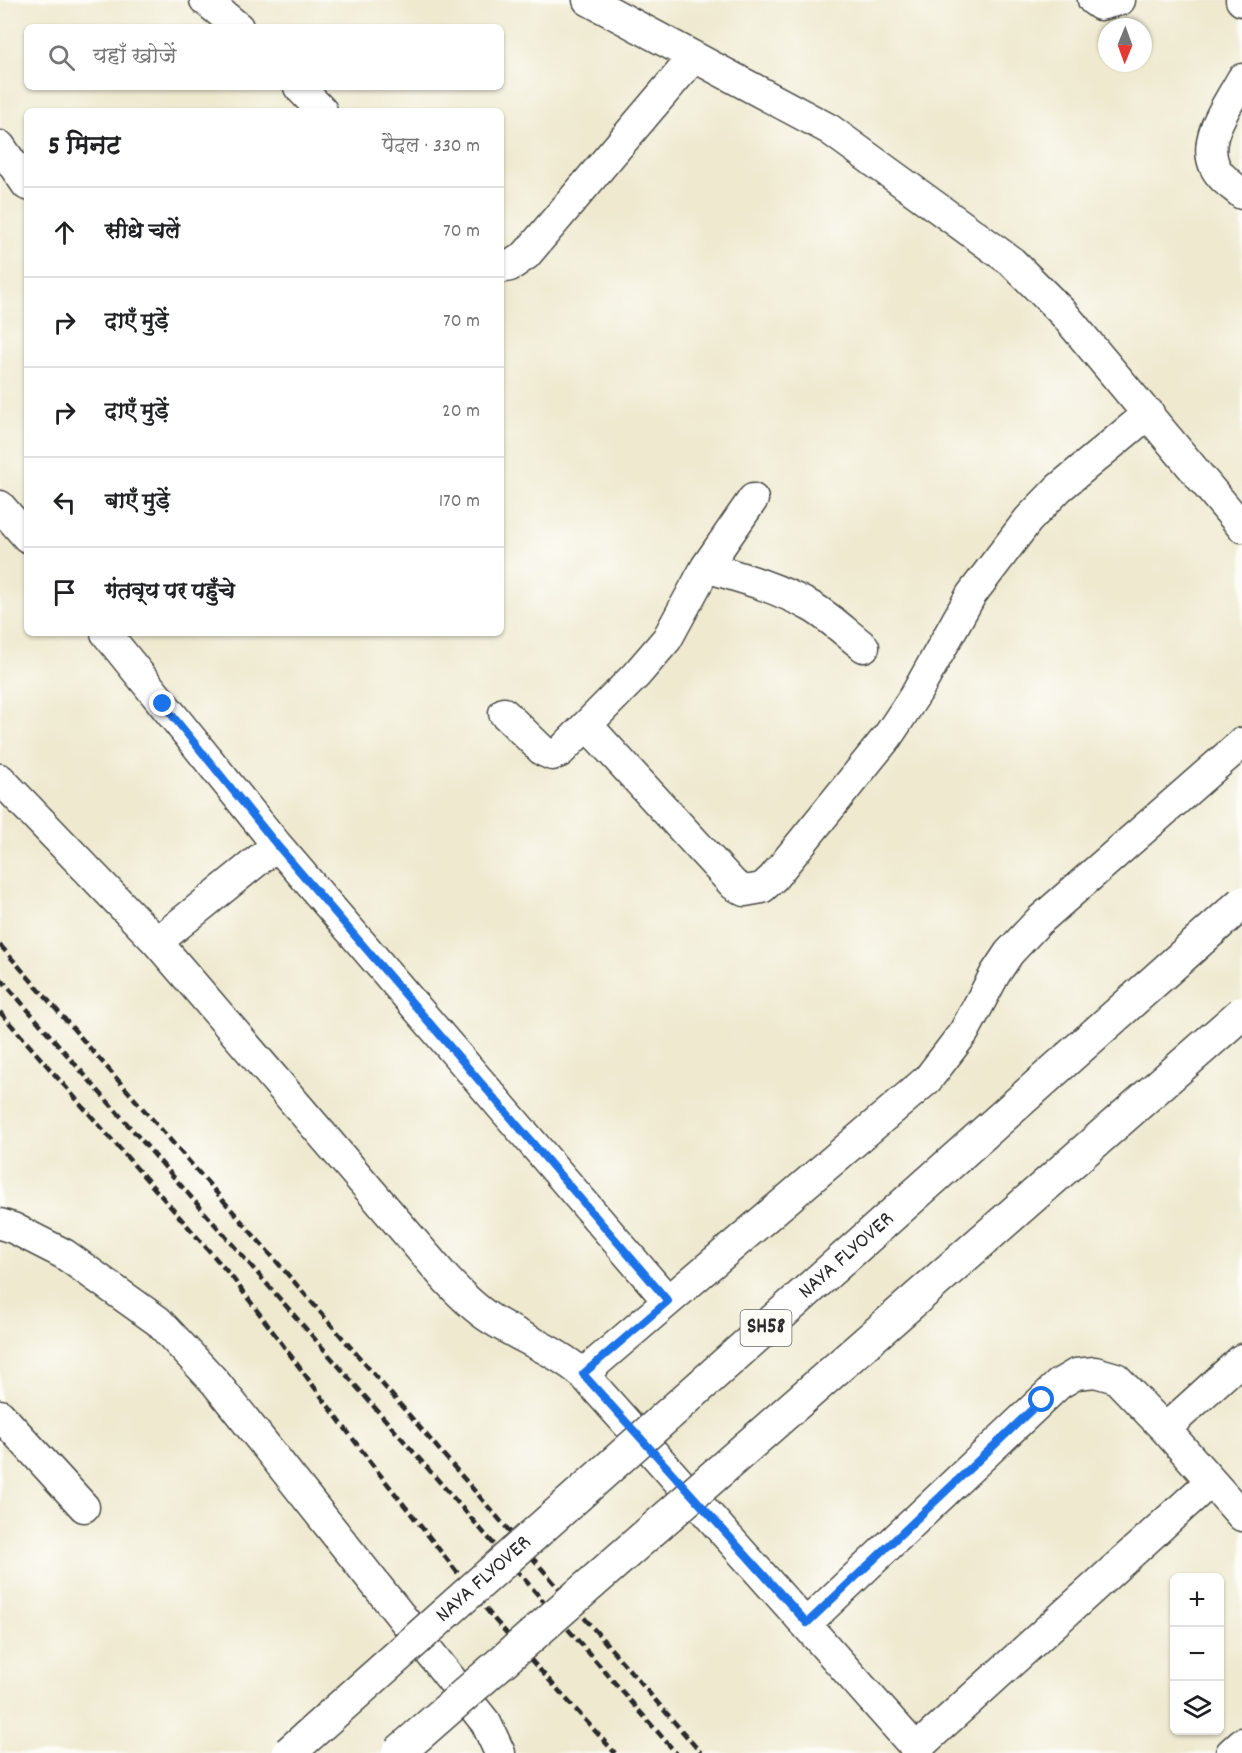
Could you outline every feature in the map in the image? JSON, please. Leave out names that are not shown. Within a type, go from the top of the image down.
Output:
[{"type":"main road","name":"NAYA FLYOVER","points":[[289,1753],[1242,903]]},
{"type":"main road","points":[[398,1753],[1242,1013]]},
{"type":"street","points":[[205,0],[234,24]]},
{"type":"street","points":[[588,0],[829,129],[1012,262],[1063,313],[1149,413],[1242,527]]},
{"type":"street","points":[[1093,0],[1100,5],[1120,0]]},
{"type":"street","points":[[504,267],[526,255],[693,58]]},
{"type":"street","points":[[1242,79],[1217,124],[1211,150],[1214,167],[1225,181],[1242,194]]},
{"type":"street","points":[[302,90],[319,108]]},
{"type":"street","points":[[0,146],[24,181]]},
{"type":"street","points":[[587,725],[734,885],[745,891],[762,888],[773,878],[888,736],[917,692],[971,595],[1028,519],[1059,488],[1149,413]]},
{"type":"street","points":[[504,713],[543,751],[552,755],[560,752],[636,675],[667,639],[706,567],[753,499]]},
{"type":"street","points":[[0,506],[24,534]]},
{"type":"street","points":[[706,567],[758,582],[795,598],[814,608],[864,647]]},
{"type":"street","points":[[108,636],[277,845],[668,1301]]},
{"type":"street","points":[[583,1374],[928,1079],[964,1032],[994,974],[1039,921],[1242,743]]},
{"type":"street","points":[[0,779],[157,942],[465,1299],[491,1319],[563,1357],[583,1374],[807,1623],[918,1751],[1211,1481]]},
{"type":"street","points":[[157,942],[277,845]]},
{"type":"street","points":[[0,1224],[13,1228],[64,1254],[166,1330],[215,1382],[472,1705],[486,1723],[500,1753]]},
{"type":"street","points":[[1165,1429],[1242,1359]]},
{"type":"street","points":[[807,1623],[1059,1384],[1076,1374],[1095,1372],[1116,1378],[1242,1516]]},
{"type":"street","points":[[0,1415],[84,1507]]},
{"type":"street","points":[[1231,1753],[1242,1743]]},
{"type":"railway","points":[[0,945],[701,1753]]},
{"type":"railway","points":[[0,978],[676,1753]]},
{"type":"railway","points":[[0,1012],[232,1277],[371,1463],[494,1619],[615,1753]]},
{"type":"route","points":[[163,704],[277,845],[668,1301],[583,1374],[807,1623],[1042,1400]]}]
